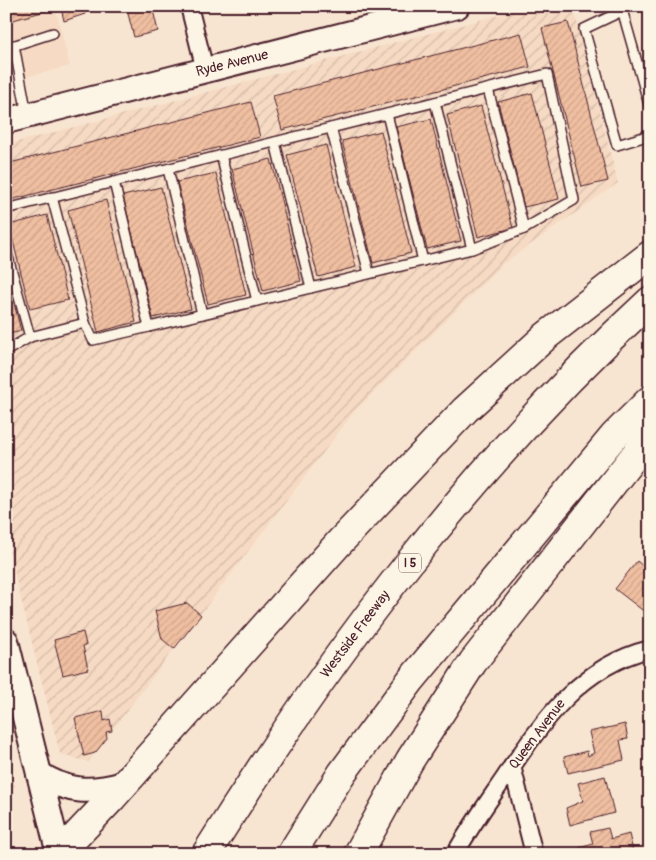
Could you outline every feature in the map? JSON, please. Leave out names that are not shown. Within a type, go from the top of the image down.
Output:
[{"type":"highway","points":[[59,854],[332,551],[465,410],[546,336],[650,254]]},
{"type":"highway","name":"Westside Freeway","points":[[206,854],[261,765],[372,609],[495,459],[591,357],[650,301]]},
{"type":"highway","points":[[291,854],[342,773],[411,680],[614,436],[650,400]]},
{"type":"highway","points":[[358,854],[410,760],[473,662],[650,436]]},
{"type":"street","points":[[189,6],[205,70]]},
{"type":"street","name":"Ryde Avenue","points":[[17,118],[457,6]]},
{"type":"street","points":[[6,641],[11,678],[39,774],[59,854]]},
{"type":"street","name":"Queen Avenue","points":[[455,854],[512,766],[548,715],[573,689],[592,674],[616,660],[650,649]]},
{"type":"street","points":[[512,766],[534,854]]},
{"type":"street","points":[[39,774],[57,786],[76,789],[105,789],[124,784]]},
{"type":"lane","points":[[650,108],[622,9],[584,28],[617,145],[650,135]]},
{"type":"lane","points":[[17,118],[10,46],[53,33]]},
{"type":"lane","points":[[6,208],[547,74],[574,200],[524,229],[472,248],[93,340],[85,323],[52,197]]},
{"type":"lane","points":[[488,89],[524,229]]},
{"type":"lane","points":[[435,102],[472,248]]},
{"type":"lane","points":[[387,114],[423,260]]},
{"type":"lane","points":[[331,128],[369,274]]},
{"type":"lane","points":[[275,142],[311,288]]},
{"type":"lane","points":[[221,155],[257,301]]},
{"type":"lane","points":[[168,168],[202,314]]},
{"type":"lane","points":[[114,182],[149,327]]},
{"type":"lane","points":[[6,250],[30,337]]},
{"type":"lane","points":[[6,351],[30,337],[85,323]]},
{"type":"shaded area","points":[[6,6],[55,6],[70,66],[6,82]]},
{"type":"shaded area","points":[[533,6],[573,6],[618,183],[504,263],[354,412],[88,762],[60,754],[6,540],[6,145]]},
{"type":"shaded area","points":[[6,752],[15,786],[6,788]]},
{"type":"building","points":[[6,6],[48,6],[49,10],[6,22]]},
{"type":"building","points":[[84,6],[85,14],[64,21],[62,12]]},
{"type":"building","points":[[126,6],[152,6],[158,31],[134,37]]},
{"type":"building","points":[[568,22],[608,181],[582,187],[542,28]]},
{"type":"building","points":[[521,33],[530,67],[282,130],[273,96]]},
{"type":"building","points":[[532,93],[559,199],[524,207],[498,102]]},
{"type":"building","points":[[251,102],[260,137],[6,201],[6,164]]},
{"type":"building","points":[[481,106],[513,228],[478,237],[447,115]]},
{"type":"building","points":[[431,119],[461,241],[427,249],[396,127]]},
{"type":"building","points":[[381,131],[411,253],[373,263],[342,141]]},
{"type":"building","points":[[326,145],[356,267],[318,277],[287,155]]},
{"type":"building","points":[[271,159],[301,281],[263,291],[232,169]]},
{"type":"building","points":[[216,173],[246,295],[208,304],[177,182]]},
{"type":"building","points":[[161,187],[191,309],[153,318],[123,196]]},
{"type":"building","points":[[106,200],[136,322],[98,332],[68,210]]},
{"type":"building","points":[[47,215],[68,300],[30,309],[9,225]]},
{"type":"building","points":[[12,295],[21,331],[6,335],[6,297]]},
{"type":"building","points":[[637,561],[644,567],[650,561],[650,616],[615,589]]},
{"type":"building","points":[[187,603],[201,615],[174,649],[162,639],[155,611]]},
{"type":"building","points":[[83,632],[86,645],[83,646],[88,669],[63,675],[54,640]]},
{"type":"building","points":[[650,679],[650,707],[644,680]]},
{"type":"building","points":[[103,711],[104,721],[110,719],[112,731],[106,732],[107,738],[95,753],[84,756],[75,718]]},
{"type":"building","points":[[625,724],[628,739],[620,740],[624,760],[568,773],[564,757],[587,751],[588,756],[594,753],[589,732]]},
{"type":"building","points":[[6,767],[10,782],[6,783]]},
{"type":"building","points":[[605,776],[614,813],[570,825],[566,808],[583,801],[578,783]]},
{"type":"building","points":[[608,828],[611,839],[629,834],[633,851],[620,854],[581,854],[579,848],[593,844],[590,832]]}]
